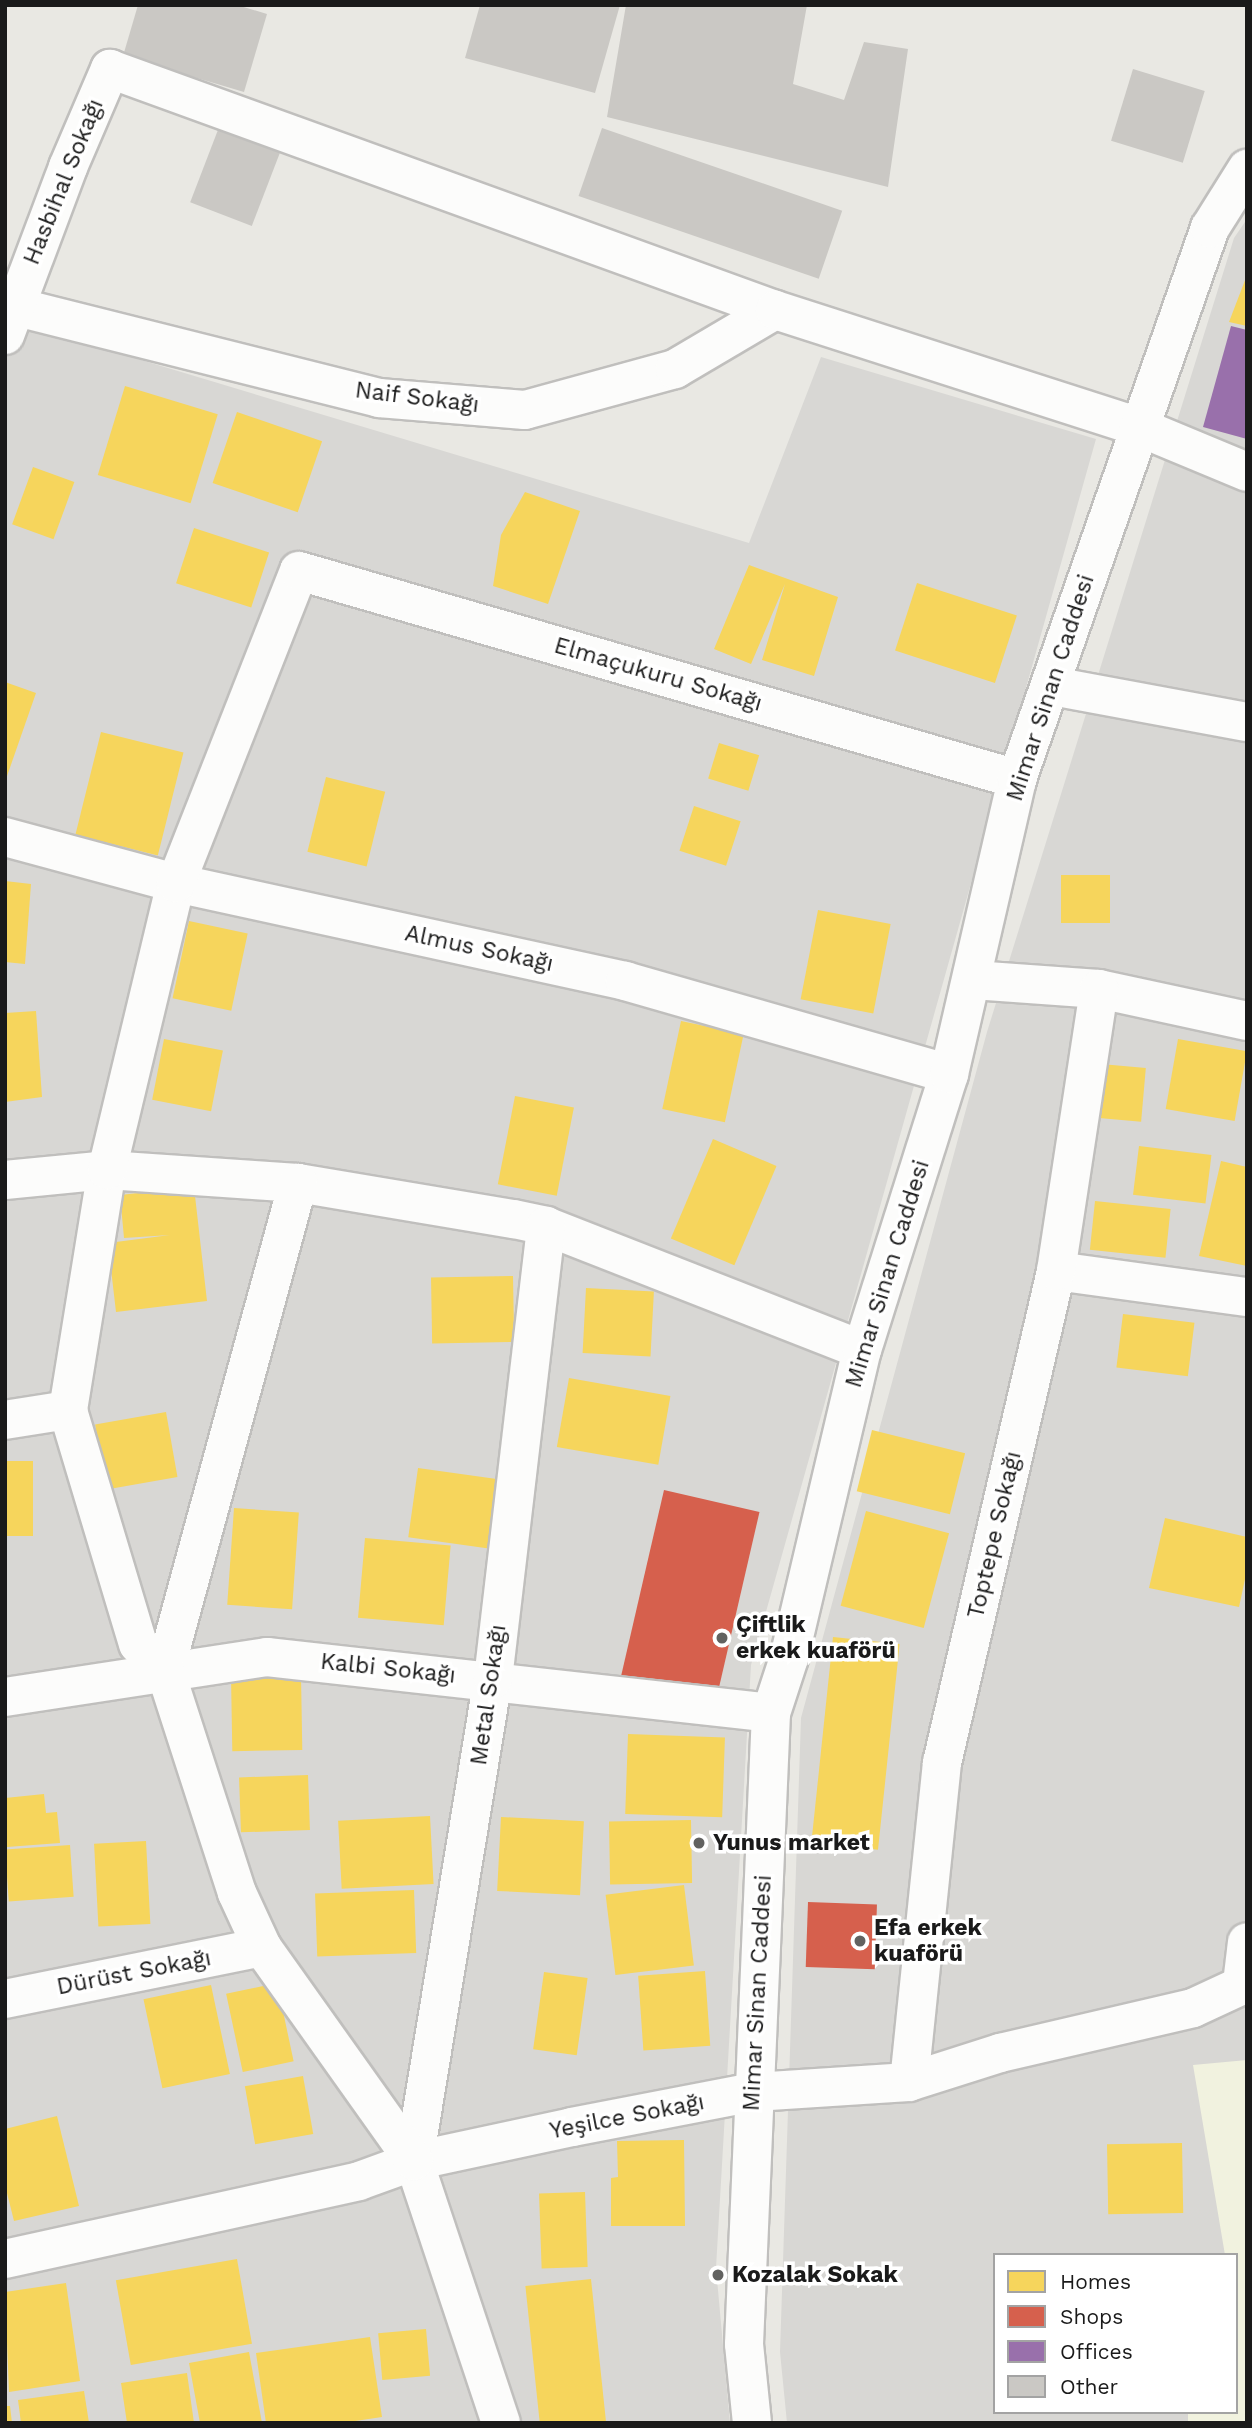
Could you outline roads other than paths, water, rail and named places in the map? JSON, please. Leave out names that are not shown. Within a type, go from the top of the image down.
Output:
[{"type":"street","name":"Hasbihal Sokağı","points":[[9,315],[110,69],[775,310]]},
{"type":"street","name":"Mimar Sinan Caddesi","points":[[752,2423],[744,2344],[771,1713],[789,1658],[862,1350],[949,1074],[974,980],[1017,779],[1052,686],[1139,427],[1210,228],[1247,169]]},
{"type":"street","name":"Naif Sokağı","points":[[9,315],[379,398],[525,410],[675,369],[775,310]]},
{"type":"street","points":[[775,310],[1139,427],[1247,472]]},
{"type":"street","name":"Elmaçukuru Sokağı","points":[[176,883],[299,570],[1017,779]]},
{"type":"street","points":[[1052,686],[1247,722]]},
{"type":"street","name":"Almus Sokağı","points":[[5,837],[176,883],[625,981],[949,1074]]},
{"type":"street","points":[[176,883],[107,1170],[68,1410],[138,1644],[165,1670],[237,1893],[262,1947],[414,2161],[501,2423]]},
{"type":"street","points":[[974,980],[1099,989],[1247,1021]]},
{"type":"street","name":"Toptepe Sokağı","points":[[909,2082],[942,1763],[1056,1271],[1099,989]]},
{"type":"street","points":[[5,1180],[107,1170],[298,1182],[546,1226],[862,1350]]},
{"type":"street","points":[[165,1670],[298,1182]]},
{"type":"street","name":"Metal Sokağı","points":[[414,2161],[493,1679],[546,1226]]},
{"type":"street","points":[[1056,1271],[1247,1297]]},
{"type":"street","points":[[5,1420],[68,1410]]},
{"type":"street","name":"Kalbi Sokağı","points":[[5,1697],[165,1670],[267,1657],[493,1679],[771,1713]]},
{"type":"street","points":[[1244,1983],[1247,1942]]},
{"type":"street","name":"Dürüst Sokağı","points":[[5,1999],[262,1947]]},
{"type":"street","name":"Yeşilce Sokağı","points":[[5,2259],[359,2181],[414,2161],[754,2092],[909,2082],[1000,2053],[1193,2008],[1244,1983]]},
{"type":"place","name":"Çiftlik erkek kuaförü","points":[[722,1638]]},
{"type":"place","name":"Yunus market","points":[[699,1843]]},
{"type":"place","name":"Efa erkek kuaförü","points":[[860,1941]]},
{"type":"place","name":"Kozalak Sokak","points":[[718,2275]]}]
